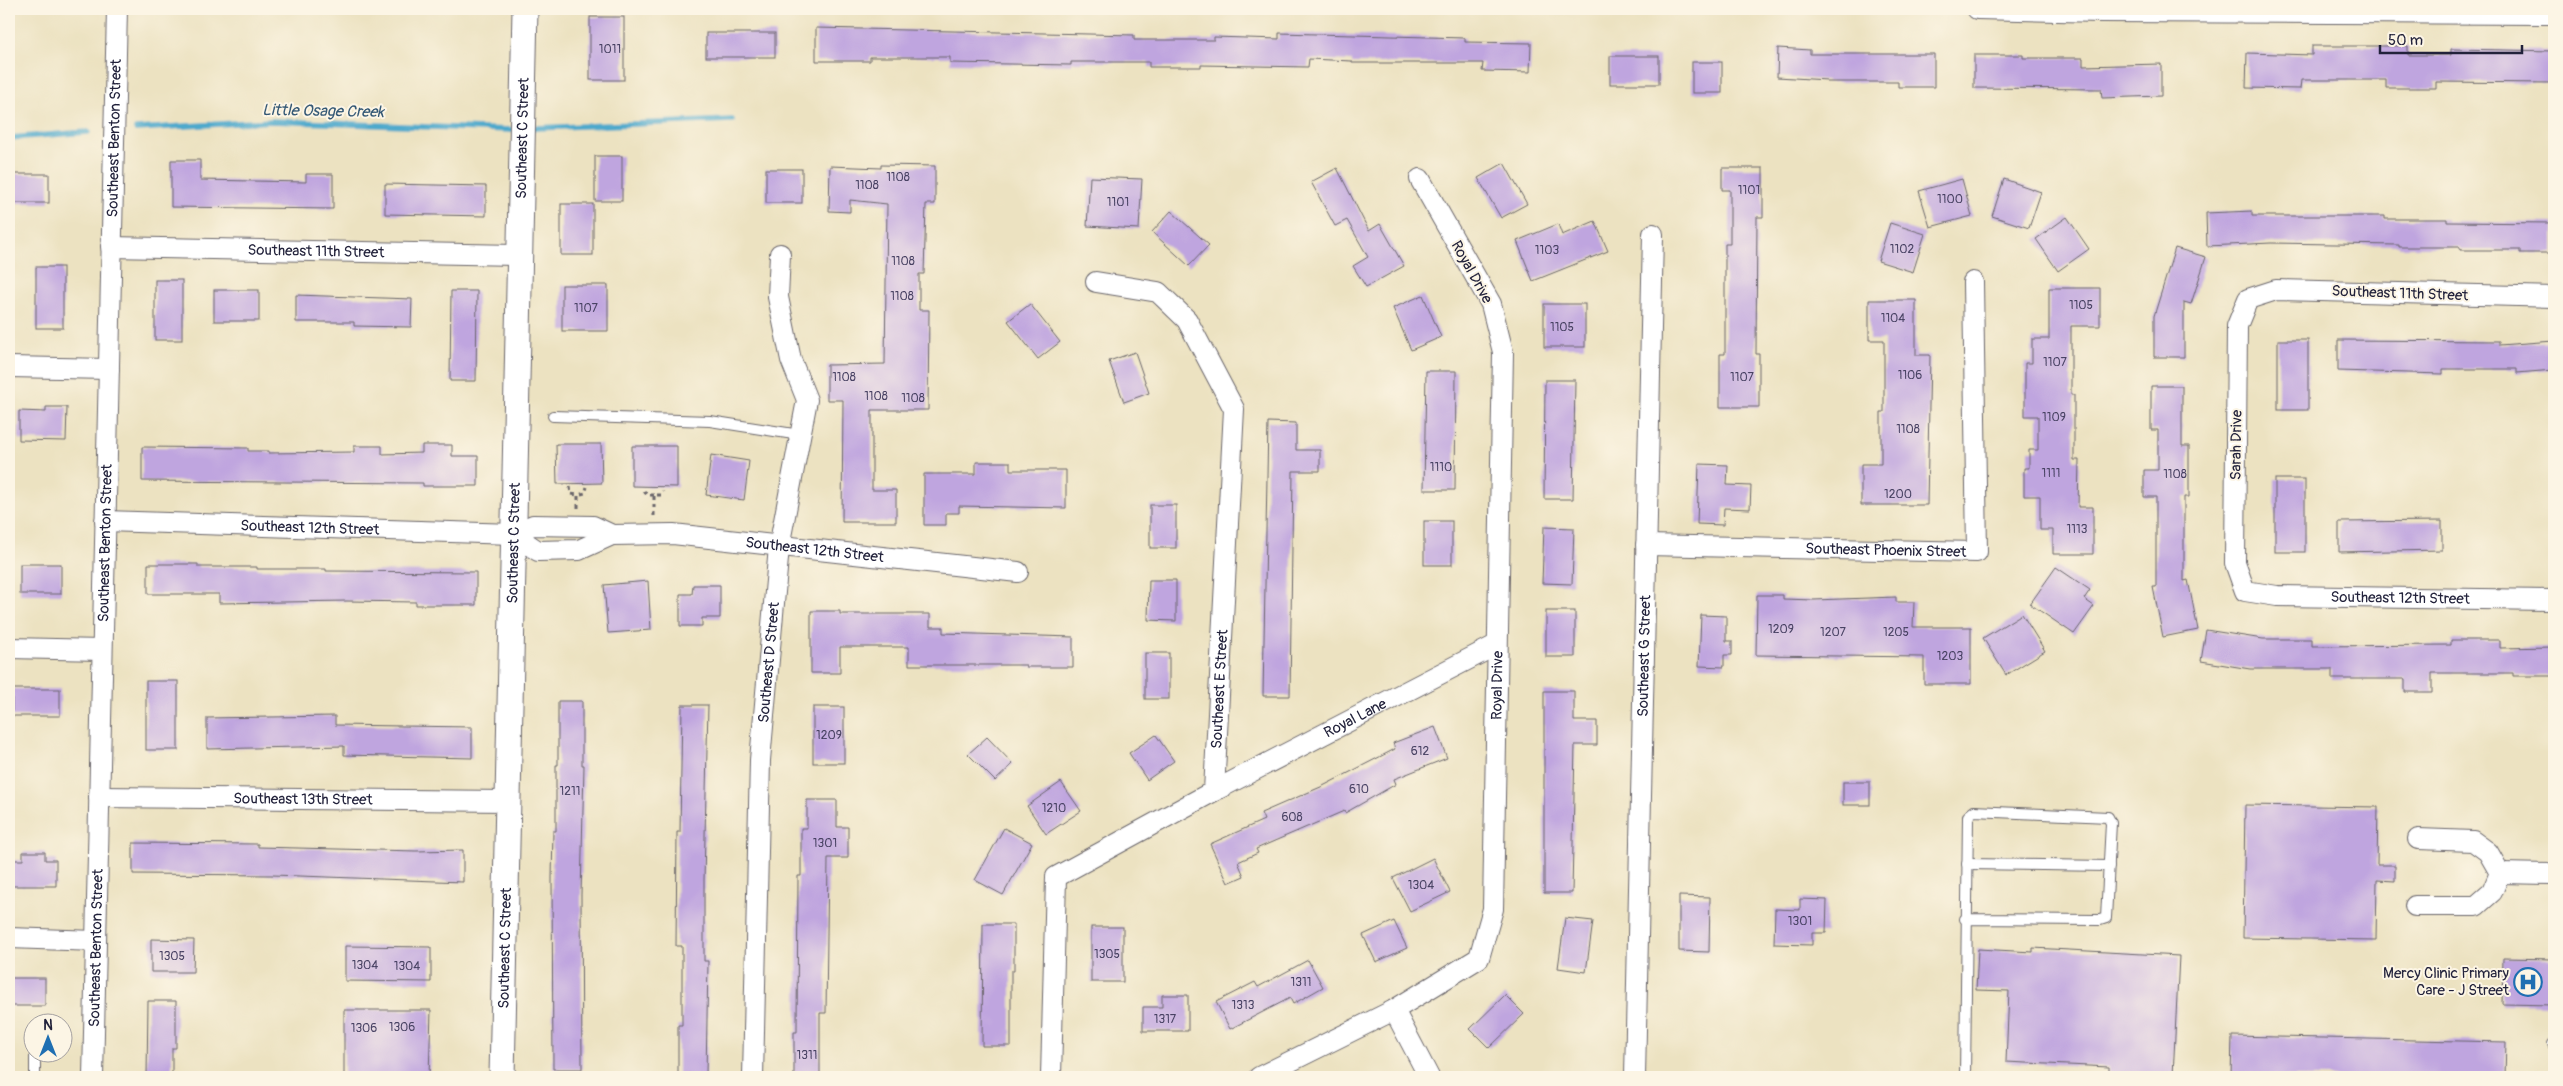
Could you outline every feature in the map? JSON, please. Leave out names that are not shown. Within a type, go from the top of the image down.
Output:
[{"type":"street","name":"Southeast Benton Street","points":[[93,1077],[117,9]]},
{"type":"street","name":"Southeast C Street","points":[[502,1077],[525,9]]},
{"type":"street","points":[[1977,9],[2554,14]]},
{"type":"street","name":"Royal Drive","points":[[1259,1077],[1394,1010],[1479,958],[1493,908],[1496,645],[1503,352],[1491,304],[1420,179]]},
{"type":"street","name":"Southeast G Street","points":[[1635,1077],[1653,234]]},
{"type":"street","name":"Southeast 11th Street","points":[[111,247],[520,254]]},
{"type":"street","name":"Southeast D Street","points":[[753,1077],[760,760],[779,547],[807,400],[791,360],[778,297],[780,254]]},
{"type":"street","name":"Southeast E Street","points":[[1096,282],[1158,292],[1187,320],[1234,409],[1214,791]]},
{"type":"street","name":"Southeast Phoenix Street","points":[[1646,544],[1977,552],[1973,282]]},
{"type":"street","name":"Southeast 11th Street","points":[[2248,299],[2276,290],[2554,297]]},
{"type":"street","name":"Sarah Drive","points":[[2245,591],[2235,563],[2237,326],[2248,299]]},
{"type":"street","points":[[9,367],[109,369]]},
{"type":"street","name":"Southeast 12th Street","points":[[105,521],[513,534],[533,525],[593,526],[612,535],[673,534],[1018,572]]},
{"type":"street","name":"Southeast 12th Street","points":[[2245,591],[2277,596],[2554,600]]},
{"type":"street","name":"Royal Lane","points":[[1214,791],[1496,645]]},
{"type":"street","points":[[9,648],[102,650]]},
{"type":"street","points":[[1051,1077],[1056,877],[1214,791]]},
{"type":"street","name":"Southeast 13th Street","points":[[99,797],[508,801]]},
{"type":"street","points":[[2418,839],[2473,841],[2488,852],[2500,873]]},
{"type":"street","points":[[2500,873],[2554,874]]},
{"type":"street","points":[[2416,906],[2476,906],[2492,892],[2500,873]]},
{"type":"street","points":[[9,938],[96,941]]},
{"type":"street","points":[[1394,1010],[1429,1077]]},
{"type":"lane","points":[[553,416],[710,421],[800,434]]},
{"type":"lane","points":[[1965,919],[2100,920],[2106,918],[2111,823],[2108,816],[1974,811],[1968,816],[1965,919],[1965,1077]]},
{"type":"lane","points":[[1966,864],[2109,866]]},
{"type":"lane","points":[[35,1077],[36,1064]]},
{"type":"path","points":[[570,488],[570,494],[578,495]]},
{"type":"path","points":[[644,491],[647,495],[661,495],[663,491]]},
{"type":"path","points":[[653,535],[654,495]]},
{"type":"building","points":[[590,17],[624,17],[624,80],[590,80]]},
{"type":"building","points":[[816,28],[1134,35],[1134,40],[1214,40],[1214,37],[1279,39],[1279,33],[1465,38],[1465,42],[1531,43],[1530,72],[1482,71],[1483,63],[1352,63],[1352,61],[1309,59],[1308,67],[1201,65],[1201,67],[1149,67],[1149,62],[1071,62],[1071,65],[950,63],[950,57],[870,57],[870,61],[816,61]]},
{"type":"building","points":[[706,33],[775,33],[775,57],[706,57]]},
{"type":"building","points":[[2312,46],[2408,46],[2408,55],[2451,55],[2451,49],[2554,51],[2554,83],[2436,82],[2436,88],[2386,88],[2386,80],[2301,80],[2300,89],[2246,88],[2247,53],[2312,55]]},
{"type":"building","points":[[1778,48],[1810,50],[1810,54],[1934,54],[1934,87],[1898,87],[1898,82],[1827,82],[1827,80],[1777,77]]},
{"type":"building","points":[[1974,55],[2023,55],[2023,58],[2083,58],[2083,66],[2161,64],[2161,96],[2102,98],[2101,89],[1974,88]]},
{"type":"building","points":[[1610,56],[1659,56],[1659,84],[1610,84]]},
{"type":"building","points":[[1692,62],[1722,62],[1722,93],[1692,93]]},
{"type":"building","points":[[595,156],[622,156],[622,201],[595,201]]},
{"type":"building","points":[[171,160],[200,160],[200,180],[306,182],[306,174],[333,174],[333,209],[171,207]]},
{"type":"building","points":[[1504,163],[1527,204],[1501,218],[1478,178]]},
{"type":"building","points":[[881,165],[935,166],[935,204],[926,204],[924,274],[919,274],[919,310],[929,310],[928,410],[872,410],[872,490],[896,490],[896,522],[842,522],[843,400],[827,400],[827,365],[885,364],[887,204],[850,200],[850,212],[829,211],[830,166],[881,168]]},
{"type":"building","points":[[1337,168],[1369,231],[1380,224],[1404,266],[1366,287],[1353,266],[1368,257],[1347,220],[1335,226],[1311,182]]},
{"type":"building","points":[[1722,168],[1763,168],[1763,217],[1757,217],[1756,354],[1759,354],[1759,407],[1720,407],[1720,354],[1725,354],[1725,244],[1730,244],[1730,190],[1722,190]]},
{"type":"building","points":[[766,169],[802,169],[802,203],[766,203]]},
{"type":"building","points":[[9,174],[49,174],[49,203],[9,203]]},
{"type":"building","points":[[1090,177],[1142,179],[1139,229],[1087,226]]},
{"type":"building","points":[[1962,179],[1972,216],[1930,227],[1919,191]]},
{"type":"building","points":[[2004,179],[2041,192],[2029,228],[1992,216]]},
{"type":"building","points":[[385,184],[486,186],[486,216],[385,214]]},
{"type":"building","points":[[561,204],[593,204],[593,255],[561,255]]},
{"type":"building","points":[[1171,211],[1209,245],[1189,266],[1152,232]]},
{"type":"building","points":[[2252,211],[2252,216],[2385,216],[2385,219],[2447,219],[2447,222],[2554,223],[2554,253],[2520,253],[2520,250],[2460,250],[2460,247],[2399,247],[2399,245],[2271,243],[2207,246],[2206,213]]},
{"type":"building","points":[[2067,217],[2089,249],[2058,271],[2036,239]]},
{"type":"building","points":[[1595,221],[1608,251],[1533,281],[1517,241],[1558,224],[1562,235]]},
{"type":"building","points":[[1890,223],[1925,234],[1913,272],[1878,261]]},
{"type":"building","points":[[2175,248],[2206,257],[2191,304],[2184,302],[2184,357],[2154,357],[2154,316]]},
{"type":"building","points":[[36,267],[63,267],[63,328],[36,328]]},
{"type":"building","points":[[155,280],[182,280],[182,340],[155,340]]},
{"type":"building","points":[[562,285],[608,285],[608,331],[562,331]]},
{"type":"building","points":[[2049,288],[2100,288],[2100,326],[2071,326],[2071,395],[2074,395],[2074,460],[2079,460],[2078,507],[2093,507],[2093,554],[2053,554],[2053,530],[2040,530],[2040,496],[2024,496],[2024,468],[2029,468],[2029,450],[2038,450],[2038,416],[2025,416],[2025,363],[2032,363],[2032,339],[2049,339]]},
{"type":"building","points":[[214,290],[259,290],[259,321],[214,321]]},
{"type":"building","points":[[451,291],[477,291],[476,381],[450,381]]},
{"type":"building","points":[[296,295],[412,299],[411,327],[354,326],[354,322],[296,322]]},
{"type":"building","points":[[1423,295],[1441,337],[1411,350],[1393,308]]},
{"type":"building","points":[[1869,300],[1916,300],[1916,355],[1930,355],[1927,505],[1861,505],[1861,464],[1881,464],[1881,412],[1884,412],[1884,340],[1869,340]]},
{"type":"building","points":[[1030,304],[1060,342],[1038,359],[1008,321]]},
{"type":"building","points":[[1544,304],[1585,304],[1585,347],[1544,347]]},
{"type":"building","points":[[2278,340],[2308,340],[2308,410],[2278,410]]},
{"type":"building","points":[[2338,340],[2499,341],[2499,345],[2554,341],[2554,370],[2517,373],[2517,369],[2443,369],[2443,374],[2338,371]]},
{"type":"building","points":[[1135,352],[1149,393],[1124,402],[1109,361]]},
{"type":"building","points":[[1426,371],[1456,371],[1455,490],[1424,490]]},
{"type":"building","points":[[1545,380],[1575,380],[1573,499],[1544,499]]},
{"type":"building","points":[[2151,386],[2182,386],[2182,446],[2189,446],[2189,497],[2184,497],[2184,581],[2188,580],[2198,630],[2163,637],[2153,587],[2156,587],[2156,497],[2144,497],[2144,470],[2158,470],[2158,430],[2151,430]]},
{"type":"building","points":[[46,407],[67,407],[66,441],[19,440],[19,411],[46,412]]},
{"type":"building","points":[[1268,422],[1296,423],[1296,450],[1320,450],[1320,471],[1293,471],[1290,696],[1263,696]]},
{"type":"building","points":[[556,444],[601,444],[602,483],[557,484]]},
{"type":"building","points":[[422,445],[452,445],[452,456],[478,456],[478,486],[423,486],[423,483],[142,481],[142,447],[248,448],[248,451],[268,451],[268,453],[354,452],[354,446],[382,446],[382,454],[422,453]]},
{"type":"building","points":[[632,446],[677,446],[677,487],[632,486]]},
{"type":"building","points":[[711,455],[749,461],[744,500],[706,495]]},
{"type":"building","points":[[976,462],[1010,462],[1010,470],[1066,470],[1066,508],[959,506],[959,513],[946,513],[946,525],[924,525],[924,474],[976,474]]},
{"type":"building","points":[[1699,464],[1728,465],[1727,485],[1751,486],[1750,509],[1724,508],[1723,525],[1697,524]]},
{"type":"building","points":[[2275,479],[2305,479],[2305,552],[2275,552]]},
{"type":"building","points":[[1150,505],[1176,505],[1176,548],[1150,548]]},
{"type":"building","points":[[1424,521],[1452,521],[1452,565],[1424,565]]},
{"type":"building","points":[[2442,521],[2442,550],[2339,552],[2339,522]]},
{"type":"building","points":[[1544,527],[1574,528],[1572,584],[1542,583]]},
{"type":"building","points":[[20,564],[61,564],[61,594],[20,594]]},
{"type":"building","points":[[148,564],[198,564],[198,567],[257,567],[257,569],[326,569],[326,571],[476,572],[476,605],[416,605],[416,602],[347,601],[219,603],[219,594],[148,594]]},
{"type":"building","points":[[2056,567],[2090,590],[2084,599],[2094,606],[2074,634],[2030,604]]},
{"type":"building","points":[[1149,580],[1176,580],[1176,621],[1148,620]]},
{"type":"building","points":[[648,581],[651,630],[608,633],[604,585]]},
{"type":"building","points":[[693,585],[720,585],[720,618],[702,618],[702,626],[680,626],[680,594],[692,594]]},
{"type":"building","points":[[1757,595],[1783,595],[1783,599],[1814,600],[1896,597],[1896,602],[1914,602],[1913,627],[1971,627],[1971,684],[1924,684],[1924,657],[1756,655]]},
{"type":"building","points":[[811,611],[840,611],[840,614],[930,614],[930,627],[943,627],[943,633],[1073,637],[1073,667],[909,665],[909,647],[840,647],[840,673],[811,673]]},
{"type":"building","points":[[1546,611],[1575,611],[1575,657],[1546,657]]},
{"type":"building","points":[[2022,614],[2045,651],[2006,675],[1983,638]]},
{"type":"building","points":[[1701,615],[1726,616],[1726,641],[1732,641],[1732,655],[1724,655],[1724,667],[1699,666]]},
{"type":"building","points":[[2206,630],[2263,639],[2312,639],[2312,646],[2451,645],[2451,640],[2500,640],[2500,648],[2554,647],[2554,676],[2513,676],[2513,673],[2432,673],[2432,692],[2405,692],[2405,679],[2332,679],[2332,669],[2250,669],[2201,661]]},
{"type":"building","points":[[1145,653],[1169,653],[1169,699],[1145,699]]},
{"type":"building","points":[[146,681],[178,681],[178,750],[146,750]]},
{"type":"building","points":[[12,689],[60,689],[60,716],[12,716]]},
{"type":"building","points":[[1544,691],[1574,691],[1574,721],[1597,721],[1597,745],[1575,745],[1572,893],[1544,893]]},
{"type":"building","points":[[558,701],[582,701],[582,765],[584,765],[581,895],[582,1069],[553,1069],[552,878],[553,831],[556,831]]},
{"type":"building","points":[[682,705],[708,705],[704,880],[704,961],[708,961],[706,1076],[678,1076],[678,1025],[682,1025],[682,946],[676,946],[677,832],[680,832]]},
{"type":"building","points":[[813,707],[844,707],[844,763],[813,763]]},
{"type":"building","points":[[335,716],[335,725],[472,727],[472,758],[344,755],[344,746],[207,749],[207,718]]},
{"type":"building","points":[[1435,727],[1447,758],[1394,779],[1396,784],[1345,813],[1344,811],[1256,849],[1258,853],[1238,862],[1244,876],[1228,883],[1210,844],[1264,820],[1261,813],[1323,786],[1395,749],[1393,743]]},
{"type":"building","points":[[1156,735],[1174,761],[1147,780],[1129,753]]},
{"type":"building","points":[[987,737],[1013,764],[995,781],[968,754]]},
{"type":"building","points":[[1061,782],[1081,811],[1046,834],[1027,806]]},
{"type":"building","points":[[1843,782],[1870,782],[1870,805],[1843,805]]},
{"type":"building","points":[[807,800],[837,800],[837,827],[848,827],[848,858],[828,858],[826,1013],[820,1013],[820,1077],[794,1077],[794,1032],[797,1032],[798,876],[801,876],[801,828],[807,828]]},
{"type":"building","points":[[2245,805],[2378,807],[2377,865],[2395,865],[2395,881],[2377,880],[2376,940],[2243,938]]},
{"type":"building","points":[[1004,828],[1032,843],[1003,895],[975,880]]},
{"type":"building","points":[[133,843],[258,844],[258,847],[416,851],[463,850],[463,882],[273,875],[133,874]]},
{"type":"building","points":[[23,852],[45,852],[45,860],[56,860],[56,886],[9,886],[9,860],[23,860]]},
{"type":"building","points":[[1433,858],[1450,892],[1410,911],[1393,878]]},
{"type":"building","points":[[1679,896],[1710,897],[1709,952],[1679,951]]},
{"type":"building","points":[[1800,899],[1827,900],[1826,933],[1812,933],[1812,945],[1774,944],[1775,909],[1800,910]]},
{"type":"building","points":[[1565,918],[1593,921],[1586,972],[1558,968]]},
{"type":"building","points":[[1394,921],[1407,948],[1376,962],[1363,935]]},
{"type":"building","points":[[983,924],[1014,924],[1014,971],[1011,971],[1011,1046],[982,1046]]},
{"type":"building","points":[[1091,927],[1123,927],[1123,982],[1091,982]]},
{"type":"building","points":[[151,939],[194,940],[193,972],[151,972]]},
{"type":"building","points":[[345,946],[431,947],[431,982],[345,981]]},
{"type":"building","points":[[2033,948],[2179,956],[2173,1076],[2109,1073],[2109,1067],[2006,1062],[2009,991],[1976,990],[1978,949],[2033,952]]},
{"type":"building","name":"Mercy Clinic Primary Care - J Street","points":[[2503,958],[2554,959],[2554,1005],[2502,1004]]},
{"type":"building","points":[[1308,960],[1323,987],[1293,1004],[1290,998],[1230,1029],[1216,1002],[1255,982],[1258,987]]},
{"type":"building","points":[[9,978],[45,978],[45,1006],[9,1006]]},
{"type":"building","points":[[1162,995],[1188,995],[1188,1031],[1143,1031],[1143,1007],[1162,1007]]},
{"type":"building","points":[[1505,995],[1524,1014],[1489,1048],[1470,1029]]},
{"type":"building","points":[[148,1001],[176,1001],[176,1048],[172,1048],[172,1077],[147,1077]]},
{"type":"building","points":[[344,1010],[431,1010],[429,1077],[344,1077]]},
{"type":"building","points":[[2232,1036],[2506,1042],[2505,1077],[2231,1077]]},
{"type":"waterway","name":"Little Osage Creek","points":[[534,128],[732,120]]},
{"type":"waterway","name":"Little Osage Creek","points":[[136,129],[272,121],[511,130]]},
{"type":"waterway","name":"Little Osage Creek","points":[[9,138],[88,132]]},
{"type":"place","name":"Mercy Clinic Primary Care - J Street","points":[[2528,982]]}]
